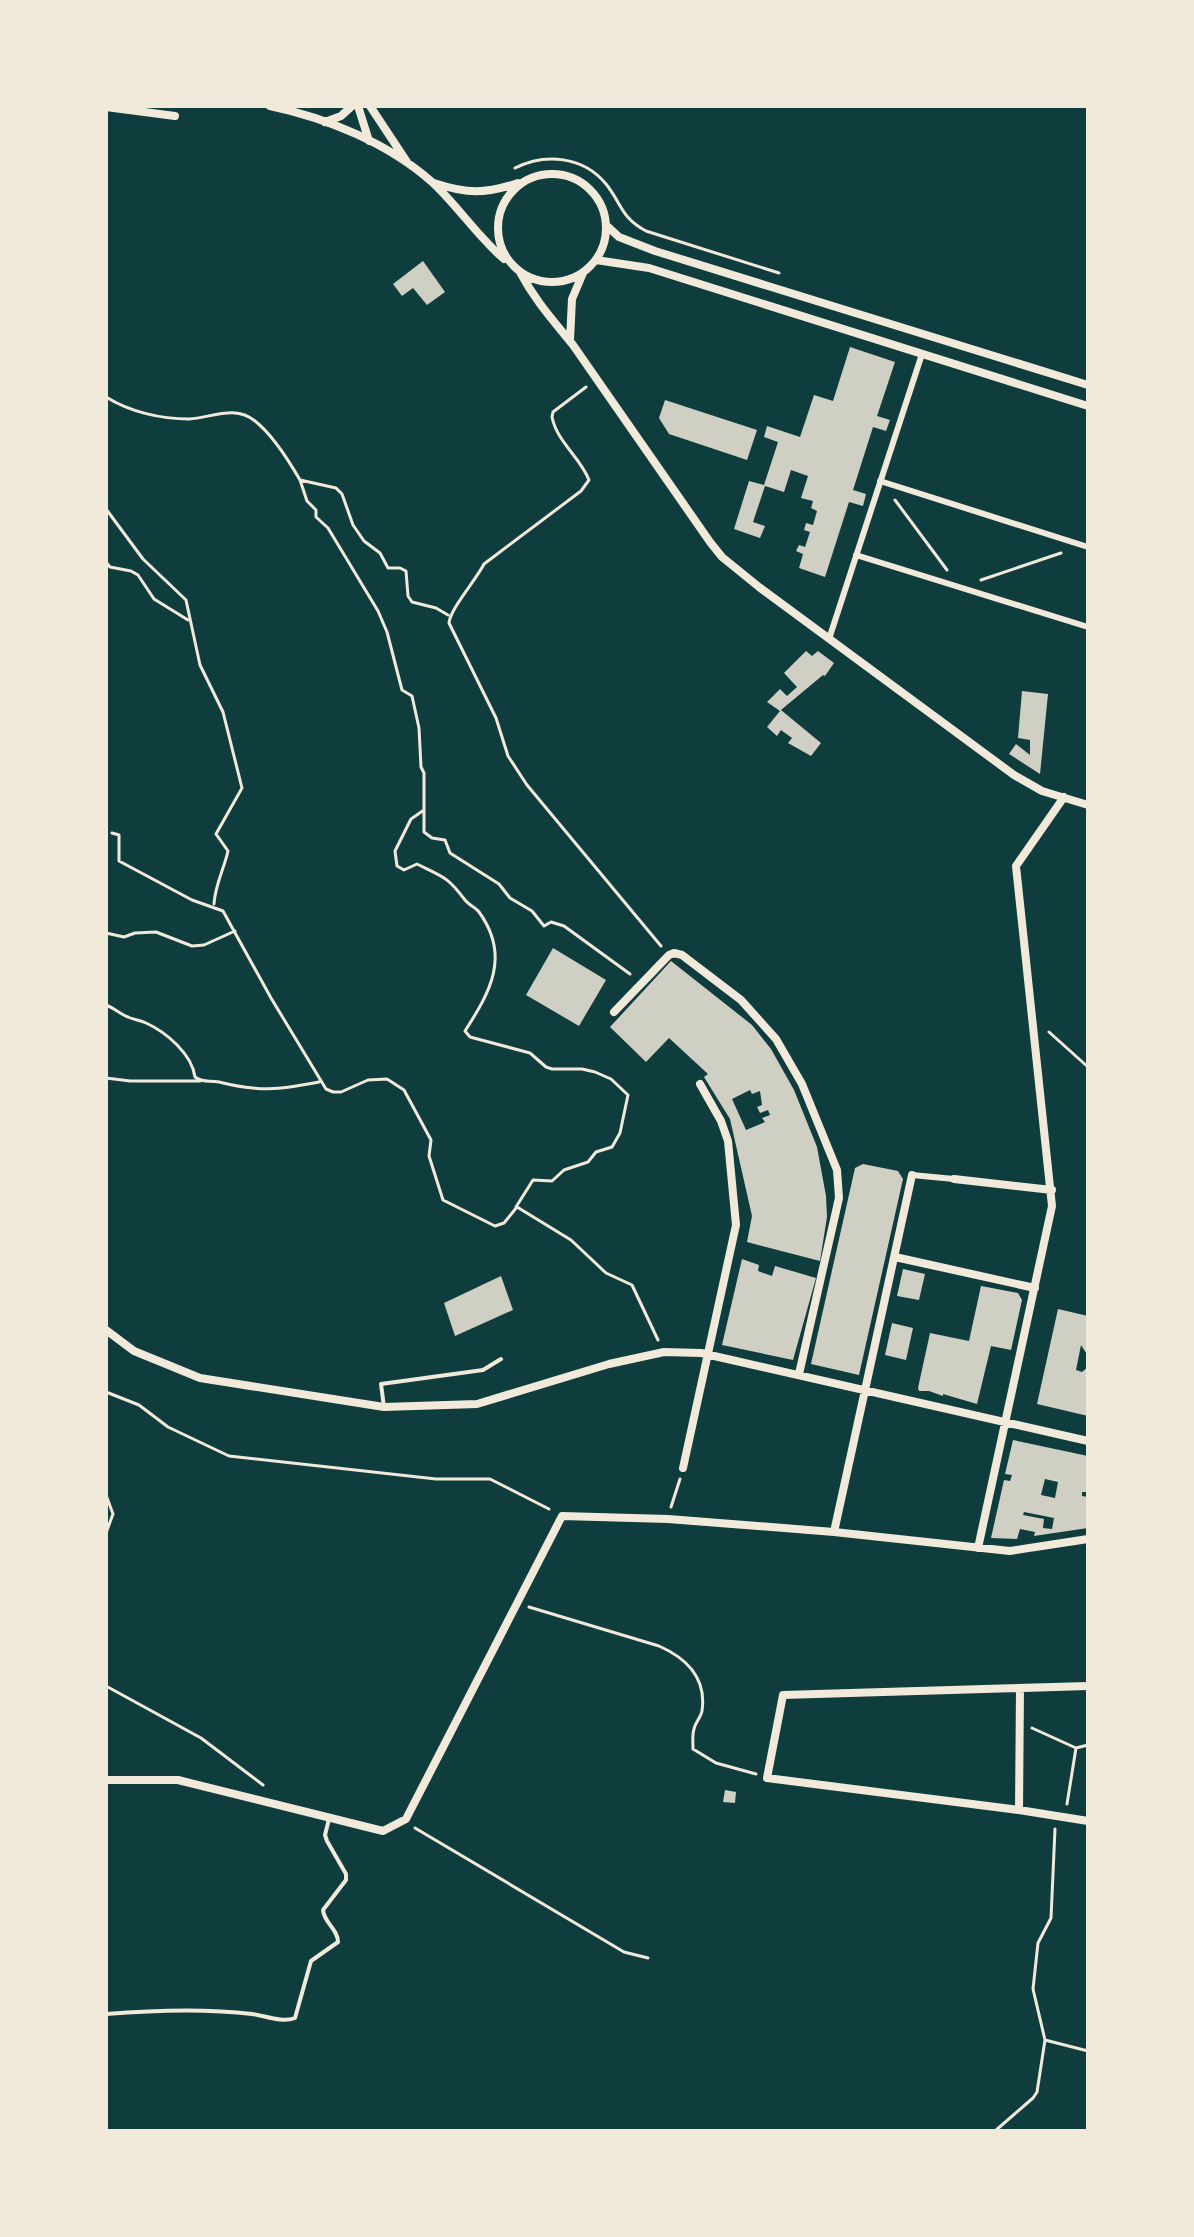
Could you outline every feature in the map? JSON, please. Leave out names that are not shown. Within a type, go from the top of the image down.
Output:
[{"type":"street","points":[[270,106],[325,122],[369,141],[410,166],[432,183],[490,247],[534,280],[549,283],[567,281],[583,273],[596,260],[604,245],[607,226],[602,207],[592,191],[577,180],[559,174],[540,175],[495,190],[473,193],[432,183]]},
{"type":"street","points":[[325,122],[355,106],[369,141]]},
{"type":"street","points":[[370,106],[410,166]]},
{"type":"street","points":[[106,107],[175,116]]},
{"type":"street","points":[[508,262],[497,228],[500,210],[509,194],[522,181]]},
{"type":"street","points":[[607,226],[619,237],[655,251],[1088,385]]},
{"type":"street","points":[[596,260],[649,268],[1088,406]]},
{"type":"street","points":[[520,272],[558,330],[570,340],[722,557],[1014,775],[1042,791],[1088,805]]},
{"type":"street","points":[[570,340],[572,299],[583,273]]},
{"type":"street","points":[[829,639],[922,354]]},
{"type":"street","points":[[880,481],[1086,546]]},
{"type":"street","points":[[856,555],[1088,627]]},
{"type":"street","points":[[978,1548],[1050,1220],[1052,1190],[1016,866],[1064,797]]},
{"type":"street","points":[[614,1012],[674,953],[689,959],[741,1000],[768,1028],[786,1053],[802,1084],[837,1170],[839,1198],[799,1374]]},
{"type":"street","points":[[683,1468],[736,1225],[728,1141],[721,1121],[700,1084]]},
{"type":"street","points":[[834,1532],[912,1175],[1052,1190]]},
{"type":"street","points":[[895,1257],[1035,1288]]},
{"type":"street","points":[[106,1330],[134,1351],[200,1378],[384,1407],[477,1404],[609,1364],[664,1352],[709,1356],[799,1374],[1088,1441]]},
{"type":"street","points":[[106,1780],[178,1780],[383,1831],[406,1819],[562,1516],[668,1519],[834,1532],[1010,1551],[1088,1539]]},
{"type":"street","points":[[1088,1686],[783,1695],[767,1778],[1088,1821]]},
{"type":"street","points":[[1019,1810],[1020,1688]]},
{"type":"lane","points":[[384,1407],[381,1384],[483,1370],[501,1359]]},
{"type":"lane","points":[[106,2014],[176,2009],[244,2013],[286,2020],[295,2018],[311,1961],[338,1942],[323,1910],[346,1880],[346,1874],[325,1835],[330,1817]]},
{"type":"path","points":[[508,172],[528,162],[550,158],[572,161],[597,175],[633,224],[646,231],[792,277]]},
{"type":"path","points":[[449,616],[475,582],[484,564],[581,491],[589,480],[584,467],[561,440],[552,417],[553,412],[597,379]]},
{"type":"path","points":[[106,397],[142,413],[189,419],[212,413],[246,415],[269,436],[300,480],[307,501],[316,510],[316,517],[328,528],[378,611],[387,632],[402,690],[412,696],[419,728],[424,773],[423,826],[428,836],[445,840],[450,853],[499,884],[510,898],[532,911],[544,926],[551,922],[564,926],[642,984]]},
{"type":"path","points":[[300,480],[336,488],[342,494],[353,525],[364,541],[380,553],[388,568],[406,571],[408,596],[412,602],[436,608],[449,616],[453,634],[496,718],[508,756],[515,767],[669,955]]},
{"type":"path","points":[[880,481],[960,588],[1086,546]]},
{"type":"path","points":[[106,509],[143,559],[186,600],[200,665],[223,712],[242,788],[216,834],[228,851],[223,874],[214,891],[213,906]]},
{"type":"path","points":[[106,562],[110,567],[138,575],[154,599],[189,622]]},
{"type":"path","points":[[112,833],[119,835],[119,861],[192,900],[223,911],[320,1081],[333,1092],[378,1079],[387,1079],[404,1090],[431,1140],[429,1156],[443,1200],[495,1226],[504,1223],[533,1180],[552,1181],[564,1170],[588,1162],[596,1152],[612,1147],[620,1133],[628,1095],[611,1079],[595,1072],[546,1067],[530,1053],[470,1037],[465,1031],[492,985],[497,957],[495,946],[479,911],[442,874],[417,864],[404,870],[397,866],[394,858],[400,841],[411,819],[424,810]]},
{"type":"path","points":[[106,933],[124,937],[156,932],[192,946],[204,945],[235,931]]},
{"type":"path","points":[[106,1005],[156,1028],[193,1064],[195,1077],[200,1081]]},
{"type":"path","points":[[1033,1019],[1088,1067]]},
{"type":"path","points":[[106,1078],[217,1081],[262,1091],[320,1081]]},
{"type":"path","points":[[517,1207],[571,1240],[606,1273],[632,1285],[664,1352]]},
{"type":"path","points":[[106,1392],[139,1405],[168,1427],[229,1456],[436,1479],[490,1479],[562,1516]]},
{"type":"path","points":[[668,1519],[683,1468]]},
{"type":"path","points":[[106,1495],[113,1514],[106,1533]]},
{"type":"path","points":[[516,1604],[618,1633],[679,1655],[694,1669],[700,1689],[702,1712],[694,1728],[693,1749],[716,1763],[767,1778]]},
{"type":"path","points":[[106,1686],[201,1738],[273,1792]]},
{"type":"path","points":[[1031,1727],[1076,1748],[1088,1745]]},
{"type":"path","points":[[1067,1807],[1076,1748]]},
{"type":"path","points":[[995,2131],[1037,2092],[1045,2040],[1033,1989],[1038,1943],[1051,1918],[1057,1817]]},
{"type":"path","points":[[406,1819],[421,1834],[624,1952],[648,1958]]},
{"type":"path","points":[[1045,2040],[1088,2051]]},
{"type":"building","points":[[423,261],[445,292],[427,305],[413,288],[402,296],[393,284]]},
{"type":"building","points":[[850,347],[895,362],[877,416],[890,420],[886,431],[873,427],[853,490],[866,494],[863,506],[849,502],[825,577],[799,568],[803,554],[796,551],[799,545],[805,547],[810,532],[804,530],[806,523],[813,525],[817,511],[811,508],[813,501],[801,498],[808,476],[791,470],[784,492],[765,486],[753,522],[765,526],[760,538],[734,529],[749,481],[764,485],[778,442],[764,437],[767,426],[800,437],[814,395],[833,401]]},
{"type":"building","points":[[665,400],[757,430],[747,460],[669,434],[659,418]]},
{"type":"building","points":[[806,651],[812,656],[818,651],[834,663],[825,676],[781,710],[821,743],[811,756],[788,743],[792,738],[781,730],[777,736],[767,727],[780,711],[767,702],[780,689],[787,696],[797,687],[784,673]]},
{"type":"building","points":[[1022,691],[1048,694],[1040,774],[1009,754],[1016,744],[1030,755],[1030,740],[1018,738]]},
{"type":"building","points":[[553,948],[606,980],[579,1026],[526,995]]},
{"type":"building","points":[[671,961],[752,1025],[771,1049],[794,1090],[817,1147],[827,1217],[820,1261],[747,1242],[752,1216],[730,1119],[704,1077],[708,1074],[669,1038],[646,1062],[610,1027]],"holes":[[[750,1090],[752,1094],[760,1091],[762,1105],[757,1107],[760,1113],[768,1110],[770,1115],[762,1118],[765,1122],[746,1130],[732,1099]]]},
{"type":"building","points":[[863,1164],[898,1171],[903,1179],[859,1375],[811,1364],[855,1168]]},
{"type":"building","points":[[742,1259],[759,1265],[758,1271],[772,1276],[775,1266],[816,1278],[793,1360],[722,1345]]},
{"type":"building","points":[[903,1269],[925,1274],[919,1300],[897,1296]]},
{"type":"building","points":[[501,1276],[513,1310],[455,1336],[444,1303]]},
{"type":"building","points":[[981,1286],[1018,1293],[1022,1300],[1011,1350],[991,1346],[977,1404],[919,1391],[930,1333],[969,1341]]},
{"type":"building","points":[[1058,1309],[1088,1316],[1088,1356],[1081,1345],[1076,1370],[1082,1372],[1088,1367],[1088,1416],[1037,1404]]},
{"type":"building","points":[[892,1323],[913,1328],[906,1360],[885,1355]]},
{"type":"building","points":[[1013,1440],[1088,1456],[1088,1492],[1082,1492],[1082,1496],[1088,1497],[1088,1528],[1034,1536],[1035,1532],[1020,1529],[1017,1539],[991,1538],[1004,1480],[1010,1481],[1012,1475],[1005,1474]],"holes":[[[1045,1479],[1058,1482],[1055,1498],[1041,1495]],[[1024,1512],[1054,1518],[1052,1529],[1043,1528],[1044,1519],[1023,1515]]]},
{"type":"building","points":[[725,1790],[736,1792],[735,1803],[723,1802]]}]
